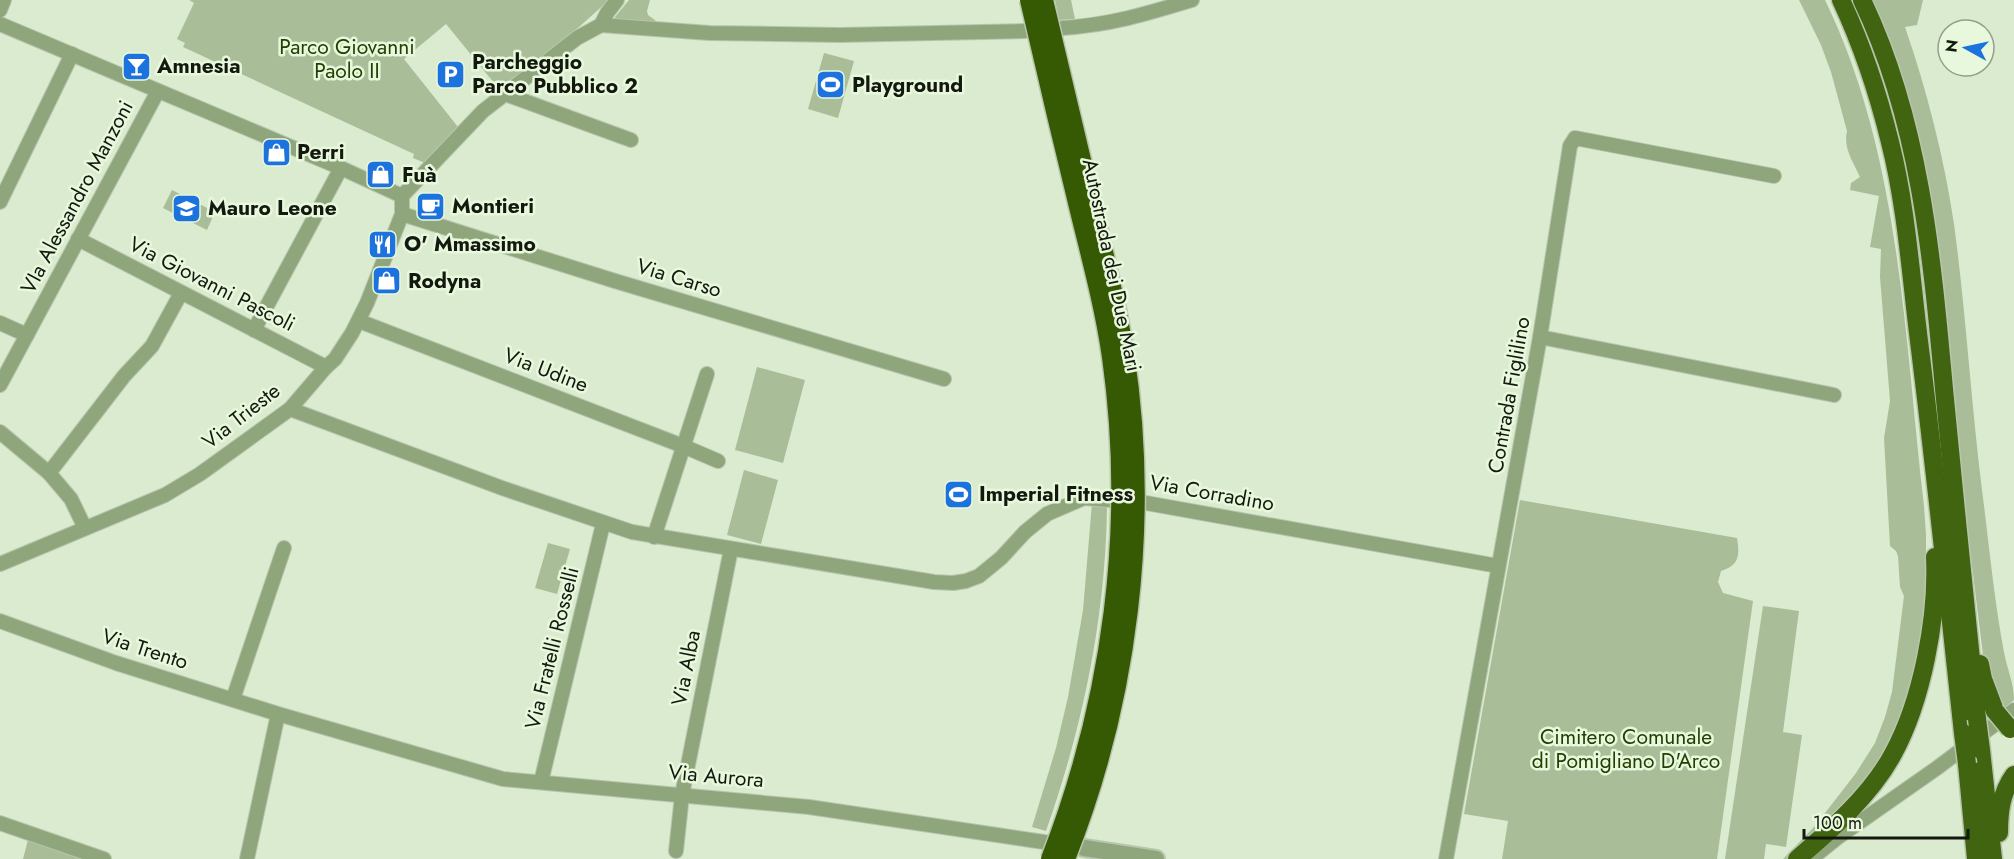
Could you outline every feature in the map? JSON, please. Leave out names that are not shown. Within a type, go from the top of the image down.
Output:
[{"type":"highway","name":"Autostrada dei Due Mari","points":[[1029,0],[1100,297],[1111,356],[1120,476],[1117,571],[1108,652],[1097,711],[1082,768],[1050,859]]},
{"type":"highway","name":"Autostrada dei Due Mari","points":[[1044,0],[1114,294],[1125,354],[1132,414],[1135,476],[1134,548],[1123,654],[1096,773],[1066,859]]},
{"type":"highway","points":[[1841,0],[1858,36],[1890,143],[1901,200],[1938,496],[1977,859]]},
{"type":"highway","points":[[1862,0],[1878,33],[1901,105],[1911,142],[1925,219],[1993,859]]},
{"type":"highway","points":[[1797,859],[1849,811],[1871,786],[1893,755],[1906,725],[1926,659],[1932,619],[1938,496]]},
{"type":"highway","points":[[1959,550],[1970,585],[1983,679],[1995,711],[2012,731]]},
{"type":"highway","points":[[1998,859],[2001,801],[2007,784],[2014,775]]},
{"type":"highway","points":[[1969,787],[1966,825],[1969,859]]},
{"type":"street","points":[[0,10],[4,0]]},
{"type":"street","points":[[601,25],[617,0]]},
{"type":"street","points":[[1062,28],[1095,26],[1141,16],[1192,0]]},
{"type":"street","points":[[0,24],[402,196],[483,111],[577,38],[601,25],[721,33],[840,35],[1025,31]]},
{"type":"street","points":[[0,202],[72,54]]},
{"type":"street","name":"VIa Alessandro Manzoni","points":[[0,385],[158,91]]},
{"type":"street","points":[[505,94],[631,140]]},
{"type":"street","name":"Contrada Figlilino","points":[[1446,859],[1540,337],[1570,146],[1575,138],[1774,176]]},
{"type":"street","points":[[254,330],[341,168]]},
{"type":"street","name":"Via Trieste","points":[[0,564],[165,495],[200,474],[290,409],[326,367],[336,359],[359,321],[402,214],[402,196]]},
{"type":"street","name":"Via Carso","points":[[402,214],[582,271],[944,379]]},
{"type":"street","name":"Via Giovanni Pascoli","points":[[78,239],[326,367]]},
{"type":"street","points":[[49,472],[124,376],[152,346],[181,293]]},
{"type":"street","name":"Via Udine","points":[[359,321],[718,461]]},
{"type":"street","points":[[0,323],[27,335]]},
{"type":"street","points":[[1540,337],[1834,394]]},
{"type":"street","points":[[654,537],[707,374]]},
{"type":"street","name":"Via Corradino","points":[[290,409],[350,433],[603,524],[654,537],[924,581],[959,582],[979,576],[1047,514],[1084,498],[1146,503],[1498,566]]},
{"type":"street","points":[[0,432],[49,472],[71,500],[85,528]]},
{"type":"street","name":"Via Fratelli Rosselli","points":[[541,782],[603,524]]},
{"type":"street","points":[[233,699],[284,548]]},
{"type":"street","name":"Via Alba","points":[[676,850],[682,795],[731,549]]},
{"type":"street","name":"Via Trento","points":[[0,621],[116,663],[278,714]]},
{"type":"street","points":[[1811,859],[2014,710]]},
{"type":"street","points":[[247,859],[278,714]]},
{"type":"street","name":"Via Aurora","points":[[278,714],[503,779],[809,807],[1156,859]]},
{"type":"street","points":[[0,823],[104,859]]},
{"type":"green space","name":"Parco Giovanni Paolo II","points":[[189,0],[609,0],[579,27],[499,89],[446,24],[404,59],[458,127],[425,163],[413,158],[414,154],[183,47],[185,43],[177,39],[194,3]]},
{"type":"green space","points":[[629,0],[650,0],[648,15],[660,24],[615,20]]},
{"type":"green space","points":[[1055,0],[1071,0],[1075,19],[1059,20]]},
{"type":"green space","points":[[1799,0],[1825,0],[1850,60],[1870,121],[1884,184],[1896,248],[1924,506],[1926,599],[1916,668],[1898,730],[1868,781],[1833,818],[1787,859],[1783,859],[1815,826],[1856,773],[1875,743],[1892,692],[1904,596],[1900,587],[1898,556],[1890,546],[1884,438],[1890,401],[1880,277],[1881,249],[1870,247],[1879,196],[1850,190],[1851,183],[1860,177],[1846,143],[1847,131],[1831,72],[1821,45]]},
{"type":"green space","points":[[1868,0],[1923,0],[1917,25],[1905,27],[1934,124],[1954,224],[1978,457],[1997,612],[2014,694],[2014,700],[2002,710],[1984,663],[1935,266]]},
{"type":"green space","name":"Playground","points":[[824,53],[854,61],[838,118],[808,109]]},
{"type":"green space","points":[[172,190],[215,212],[207,230],[163,208]]},
{"type":"green space","points":[[757,367],[805,380],[783,463],[735,450]]},
{"type":"green space","points":[[744,470],[778,480],[761,544],[727,535]]},
{"type":"green space","name":"Cimitero Comunale di Pomigliano D'Arco","points":[[1520,500],[1737,538],[1737,559],[1732,566],[1721,571],[1718,582],[1723,593],[1753,601],[1717,859],[1502,859],[1508,821],[1464,814]]},
{"type":"green space","points":[[1092,503],[1107,504],[1106,546],[1097,629],[1071,751],[1046,831],[1032,827],[1056,748],[1068,697],[1083,610]]},
{"type":"green space","points":[[548,543],[570,549],[557,594],[535,588]]},
{"type":"green space","points":[[1763,606],[1799,611],[1783,732],[1802,735],[1786,847],[1766,844],[1764,859],[1725,859]]},
{"type":"green space","points":[[29,836],[83,855],[82,859],[23,859]]},
{"type":"place","name":"Amnesia","points":[[136,66]]},
{"type":"place","name":"Parcheggio Parco Pubblico 2","points":[[451,74]]},
{"type":"place","name":"Playground","points":[[831,85]]},
{"type":"place","name":"Perri","points":[[276,152]]},
{"type":"place","name":"Fuà","points":[[381,175]]},
{"type":"place","name":"Montieri","points":[[431,206]]},
{"type":"place","name":"Mauro Leone","points":[[187,208]]},
{"type":"place","name":"O' Mmassimo","points":[[383,244]]},
{"type":"place","name":"Rodyna","points":[[387,281]]},
{"type":"place","name":"Imperial Fitness","points":[[958,494]]}]
